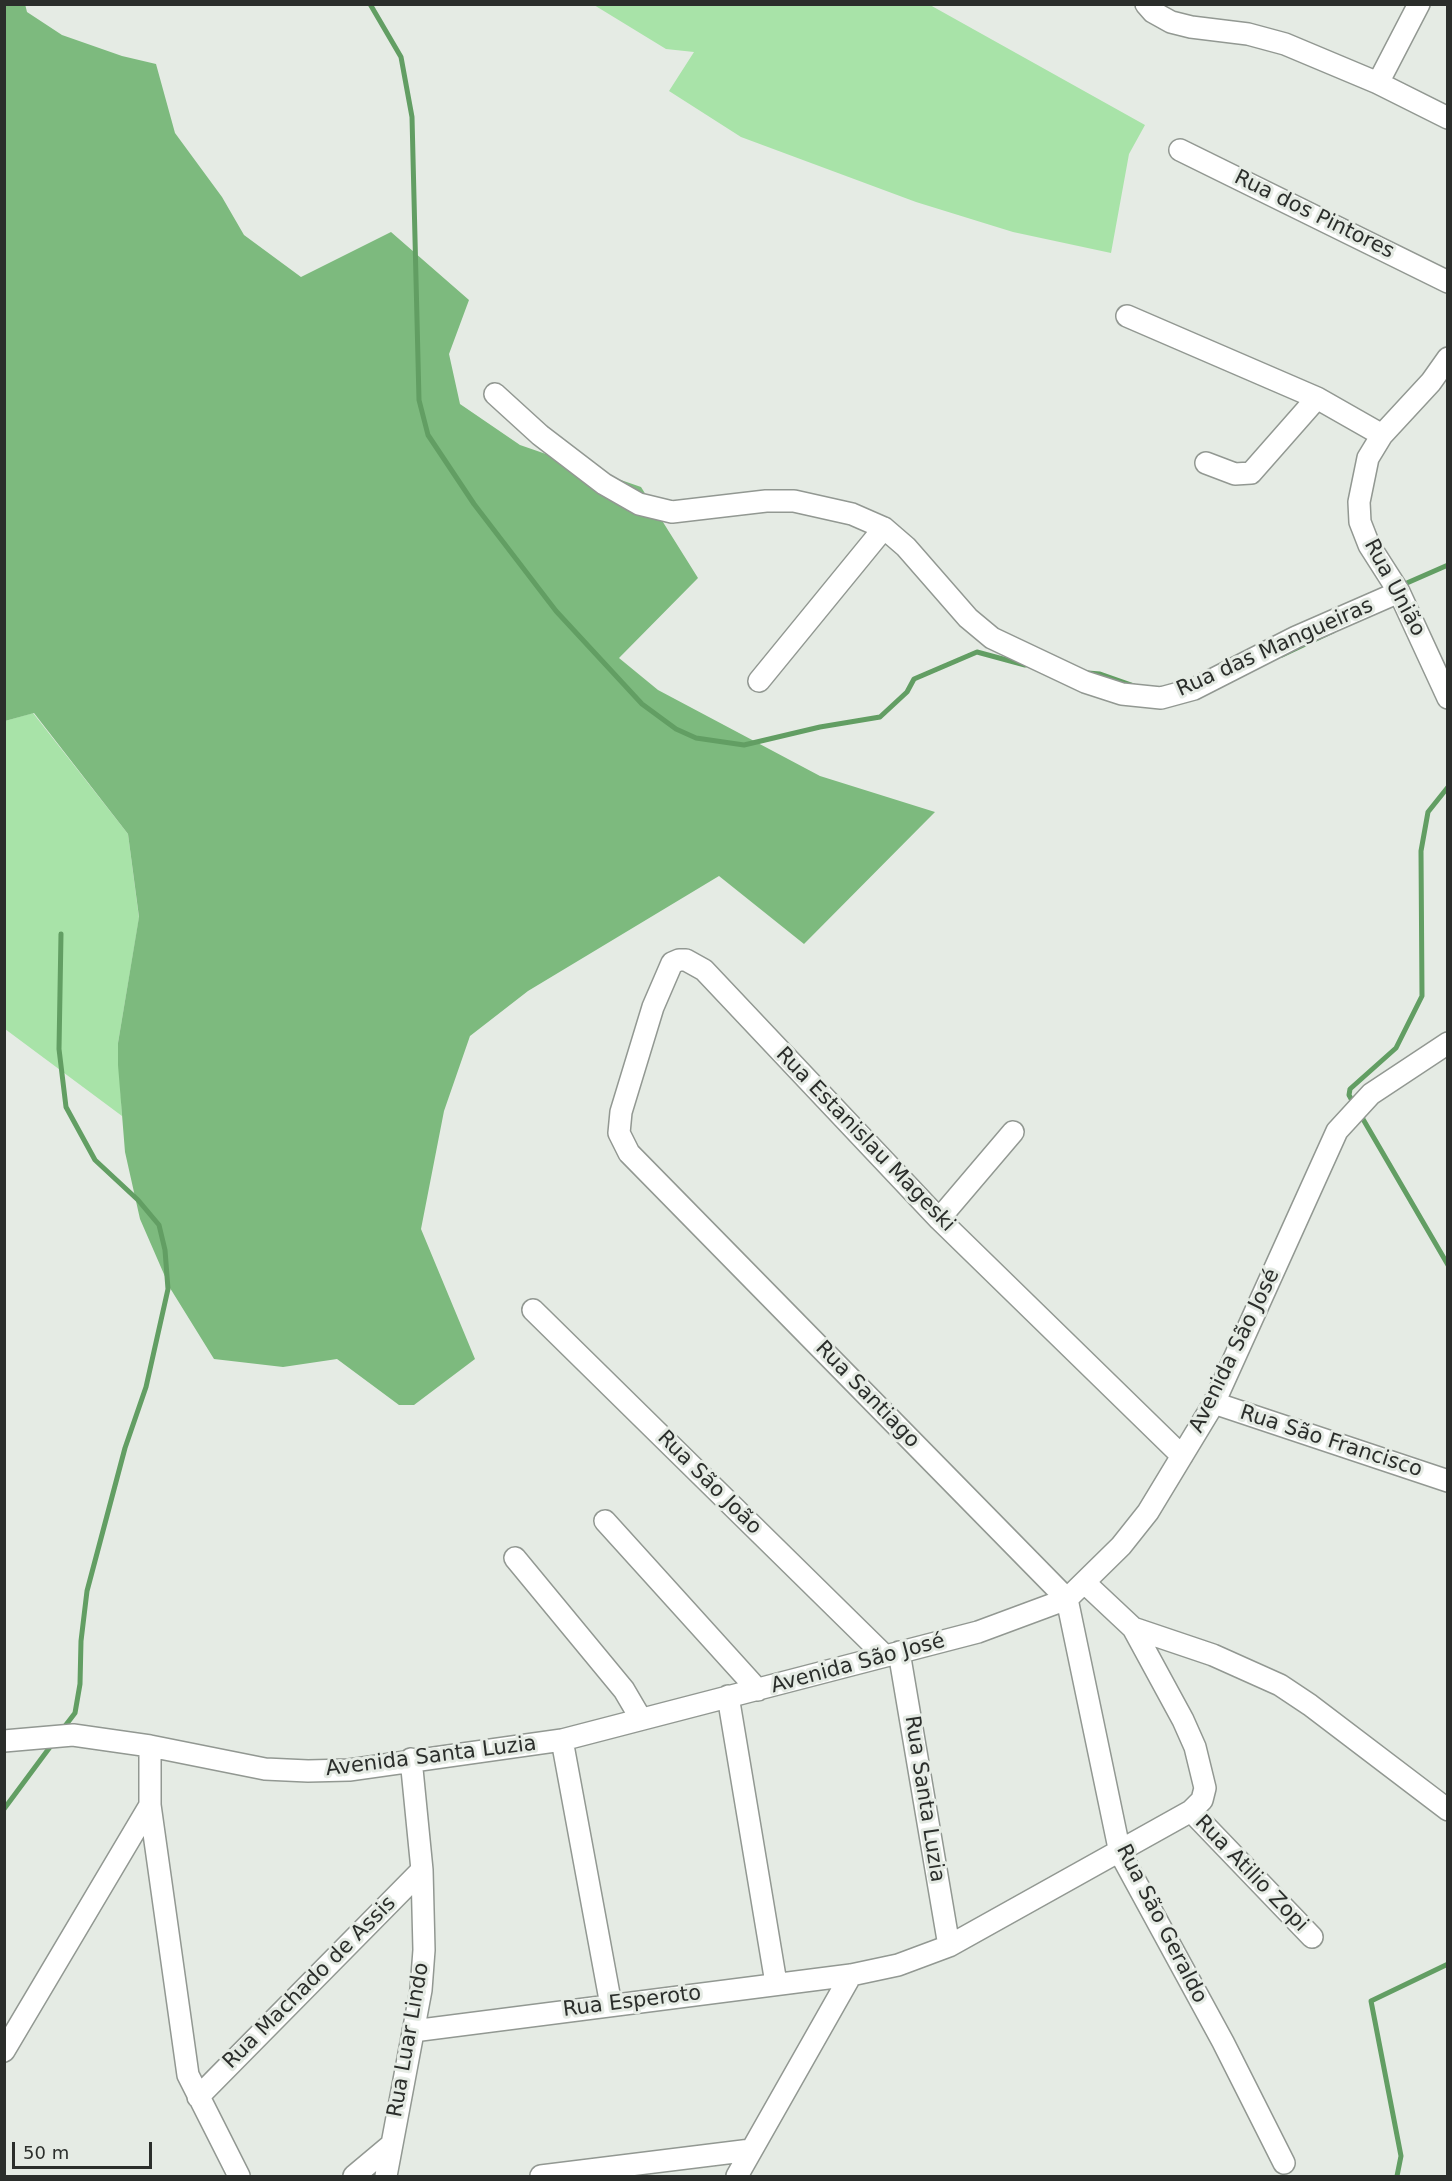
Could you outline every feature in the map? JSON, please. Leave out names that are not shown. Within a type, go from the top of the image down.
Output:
[{"type":"street","points":[[1146,4],[1153,12],[1181,25],[1262,37],[1378,83],[1448,118]]},
{"type":"street","points":[[1378,83],[1419,4]]},
{"type":"street","name":"Rua dos Pintores","points":[[1180,150],[1448,282]]},
{"type":"street","points":[[1127,316],[1317,398],[1382,435]]},
{"type":"street","name":"Rua União","points":[[1448,358],[1431,382],[1382,435],[1368,458],[1359,502],[1360,522],[1369,545],[1400,592],[1448,698]]},
{"type":"street","name":"Rua das Mangueiras","points":[[495,394],[567,456],[613,490],[639,504],[672,512],[766,501],[794,501],[852,514],[884,528],[906,547],[968,618],[992,638],[1085,682],[1143,698],[1161,698],[1194,689],[1296,638],[1400,592]]},
{"type":"street","points":[[1206,463],[1235,474],[1251,473],[1317,398]]},
{"type":"street","points":[[759,681],[884,528]]},
{"type":"street","name":"Rua Estanislau Mageski","points":[[619,1133],[627,1089],[666,972],[672,963],[686,960],[704,970],[939,1219],[1182,1456]]},
{"type":"street","name":"Avenida São José","points":[[641,1719],[978,1632],[1067,1599],[1121,1546],[1148,1512],[1214,1403],[1337,1131],[1371,1094],[1448,1043]]},
{"type":"street","points":[[939,1219],[1013,1132]]},
{"type":"street","name":"Rua Santiago","points":[[619,1133],[628,1152],[641,1168],[668,1191],[1067,1599]]},
{"type":"street","name":"Rua São João","points":[[533,1310],[892,1654]]},
{"type":"street","name":"Rua São Francisco","points":[[1214,1403],[1448,1481]]},
{"type":"street","points":[[605,1521],[758,1690]]},
{"type":"street","points":[[515,1558],[624,1690],[641,1719]]},
{"type":"street","points":[[1085,1583],[1132,1628],[1183,1720],[1195,1747],[1205,1788],[1202,1800],[1191,1811]]},
{"type":"street","name":"Rua São Geraldo","points":[[1067,1599],[1120,1853],[1223,2042],[1284,2163]]},
{"type":"street","points":[[1132,1628],[1213,1654],[1280,1685],[1310,1704],[1448,1810]]},
{"type":"street","name":"Rua Santa Luzia","points":[[892,1654],[949,1946]]},
{"type":"street","points":[[728,1696],[776,1983]]},
{"type":"street","name":"Avenida Santa Luzia","points":[[4,1741],[73,1735],[150,1746],[265,1768],[308,1772],[349,1770],[411,1759],[562,1740],[641,1719]]},
{"type":"street","points":[[562,1740],[611,2005]]},
{"type":"street","points":[[150,1746],[150,1805],[188,2076],[239,2176]]},
{"type":"street","name":"Rua Luar Lindo","points":[[386,2176],[421,1990],[424,1950],[423,1870],[411,1759]]},
{"type":"street","points":[[4,2051],[11,2026],[150,1805]]},
{"type":"street","name":"Rua Esperoto","points":[[413,2031],[851,1975],[898,1965],[949,1946],[1120,1853],[1191,1811]]},
{"type":"street","name":"Rua Atilio Zopi","points":[[1191,1811],[1312,1937]]},
{"type":"street","name":"Rua Machado de Assis","points":[[198,2097],[423,1870]]},
{"type":"street","points":[[737,2176],[851,1975]]},
{"type":"street","points":[[354,2176],[391,2145]]},
{"type":"street","points":[[541,2176],[751,2150]]},
{"type":"green space","points":[[25,4],[27,12],[62,35],[122,56],[156,64],[175,133],[222,197],[244,235],[301,277],[391,232],[469,300],[449,354],[460,404],[520,445],[641,487],[698,578],[619,658],[658,690],[820,776],[935,812],[804,944],[719,876],[528,991],[470,1036],[444,1111],[421,1229],[475,1359],[414,1405],[399,1405],[337,1359],[283,1367],[214,1359],[170,1288],[140,1219],[125,1152],[118,1065],[118,1043],[139,917],[128,834],[34,713],[5,721],[4,5]]},
{"type":"green space","points":[[594,5],[930,5],[1145,125],[1129,154],[1111,253],[1013,232],[916,202],[741,137],[669,91],[694,52],[666,49]]},
{"type":"green space","points":[[33,713],[128,834],[139,918],[118,1043],[122,1116],[5,1029],[5,721]]},
{"type":"waterway","points":[[370,4],[401,57],[412,117],[419,400],[428,435],[474,504],[556,611],[642,704],[676,729],[696,738],[744,745],[820,727],[880,717],[907,692],[914,679],[977,652],[1025,665]]},
{"type":"waterway","points":[[1400,586],[1448,565]]},
{"type":"waterway","points":[[1282,655],[1333,631]]},
{"type":"waterway","points":[[1088,673],[1100,674],[1137,687]]},
{"type":"waterway","points":[[1355,1106],[1349,1095],[1350,1089],[1396,1048],[1422,996],[1421,851],[1428,812],[1448,787]]},
{"type":"waterway","points":[[61,934],[59,1049],[66,1107],[95,1160],[138,1200],[159,1225],[165,1250],[168,1289],[146,1387],[125,1448],[87,1591],[81,1641],[80,1684],[75,1713],[62,1730]]},
{"type":"waterway","points":[[1360,1114],[1448,1265]]},
{"type":"waterway","points":[[4,1809],[53,1743]]},
{"type":"waterway","points":[[1397,2176],[1401,2156],[1371,2001],[1448,1964]]}]
